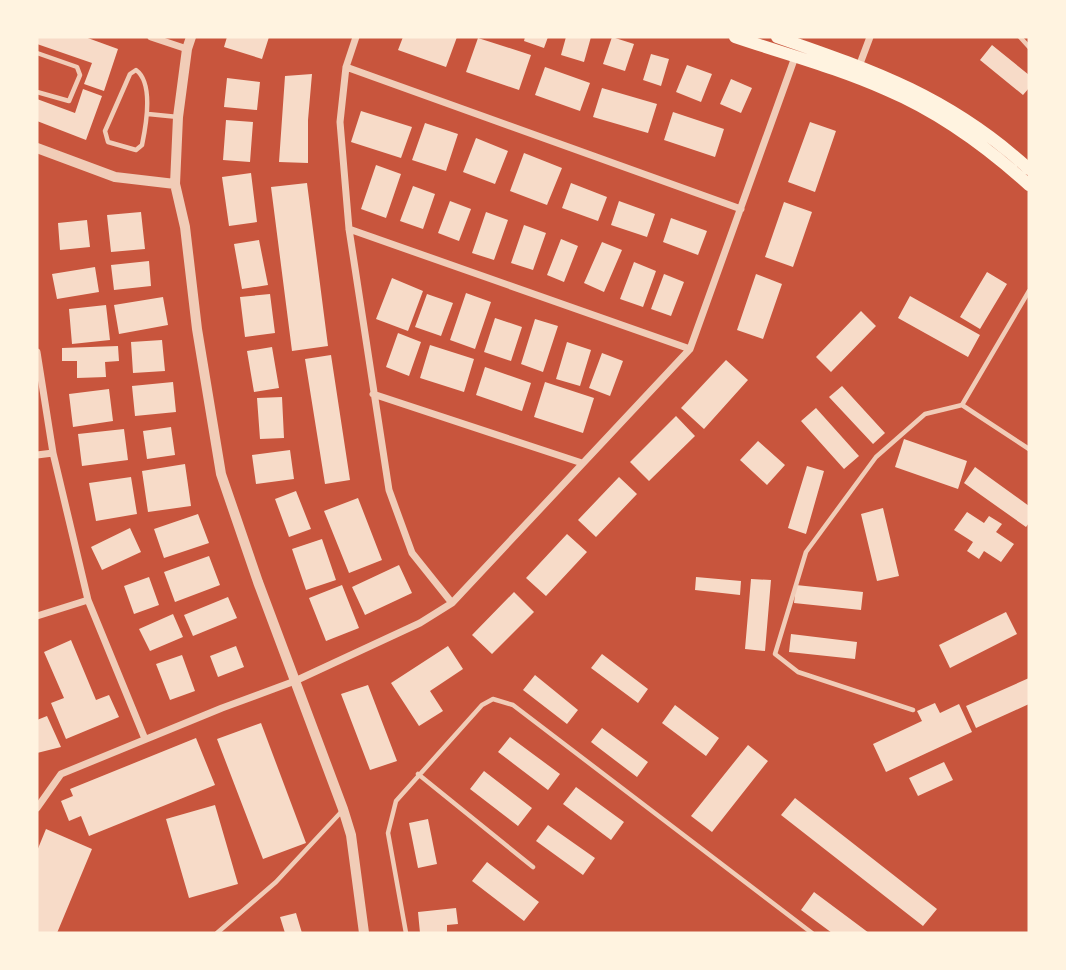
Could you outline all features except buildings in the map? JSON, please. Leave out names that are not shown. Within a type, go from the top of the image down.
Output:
[{"type":"main road","points":[[735,37],[795,57],[910,87],[960,115],[1006,148],[1029,169]]},
{"type":"main road","points":[[777,37],[856,71],[936,115],[1029,185]]},
{"type":"street","points":[[152,37],[187,49]]},
{"type":"street","points":[[191,37],[178,117],[175,184],[185,227],[197,329],[221,474],[258,582],[344,809],[351,835],[364,933]]},
{"type":"street","points":[[356,37],[346,67],[340,122],[349,229],[389,490],[412,553],[452,603]]},
{"type":"street","points":[[856,71],[870,37]]},
{"type":"street","points":[[37,808],[61,774],[295,681],[420,623],[452,603],[690,349],[795,57]]},
{"type":"street","points":[[346,67],[741,209]]},
{"type":"street","points":[[37,148],[115,177],[175,184]]},
{"type":"street","points":[[349,229],[690,349]]},
{"type":"street","points":[[37,352],[53,453],[88,600],[145,739]]},
{"type":"street","points":[[373,394],[582,463]]},
{"type":"street","points":[[37,455],[53,453]]},
{"type":"street","points":[[37,616],[88,600]]},
{"type":"lane","points":[[1020,37],[1029,47]]},
{"type":"lane","points":[[37,53],[76,67],[80,75],[69,101],[37,92]]},
{"type":"lane","points":[[136,70],[144,79],[148,114],[139,148],[136,150],[108,142],[104,137],[104,131],[130,74],[136,70]]},
{"type":"lane","points":[[148,114],[178,117]]},
{"type":"lane","points":[[913,710],[798,672],[775,654],[806,552],[876,457],[925,414],[962,405],[1029,290]]},
{"type":"lane","points":[[962,405],[1029,449]]},
{"type":"lane","points":[[406,933],[388,833],[396,801],[482,705],[493,699],[513,705],[812,933]]},
{"type":"lane","points":[[418,774],[533,867]]},
{"type":"lane","points":[[217,933],[276,881],[344,809]]}]
